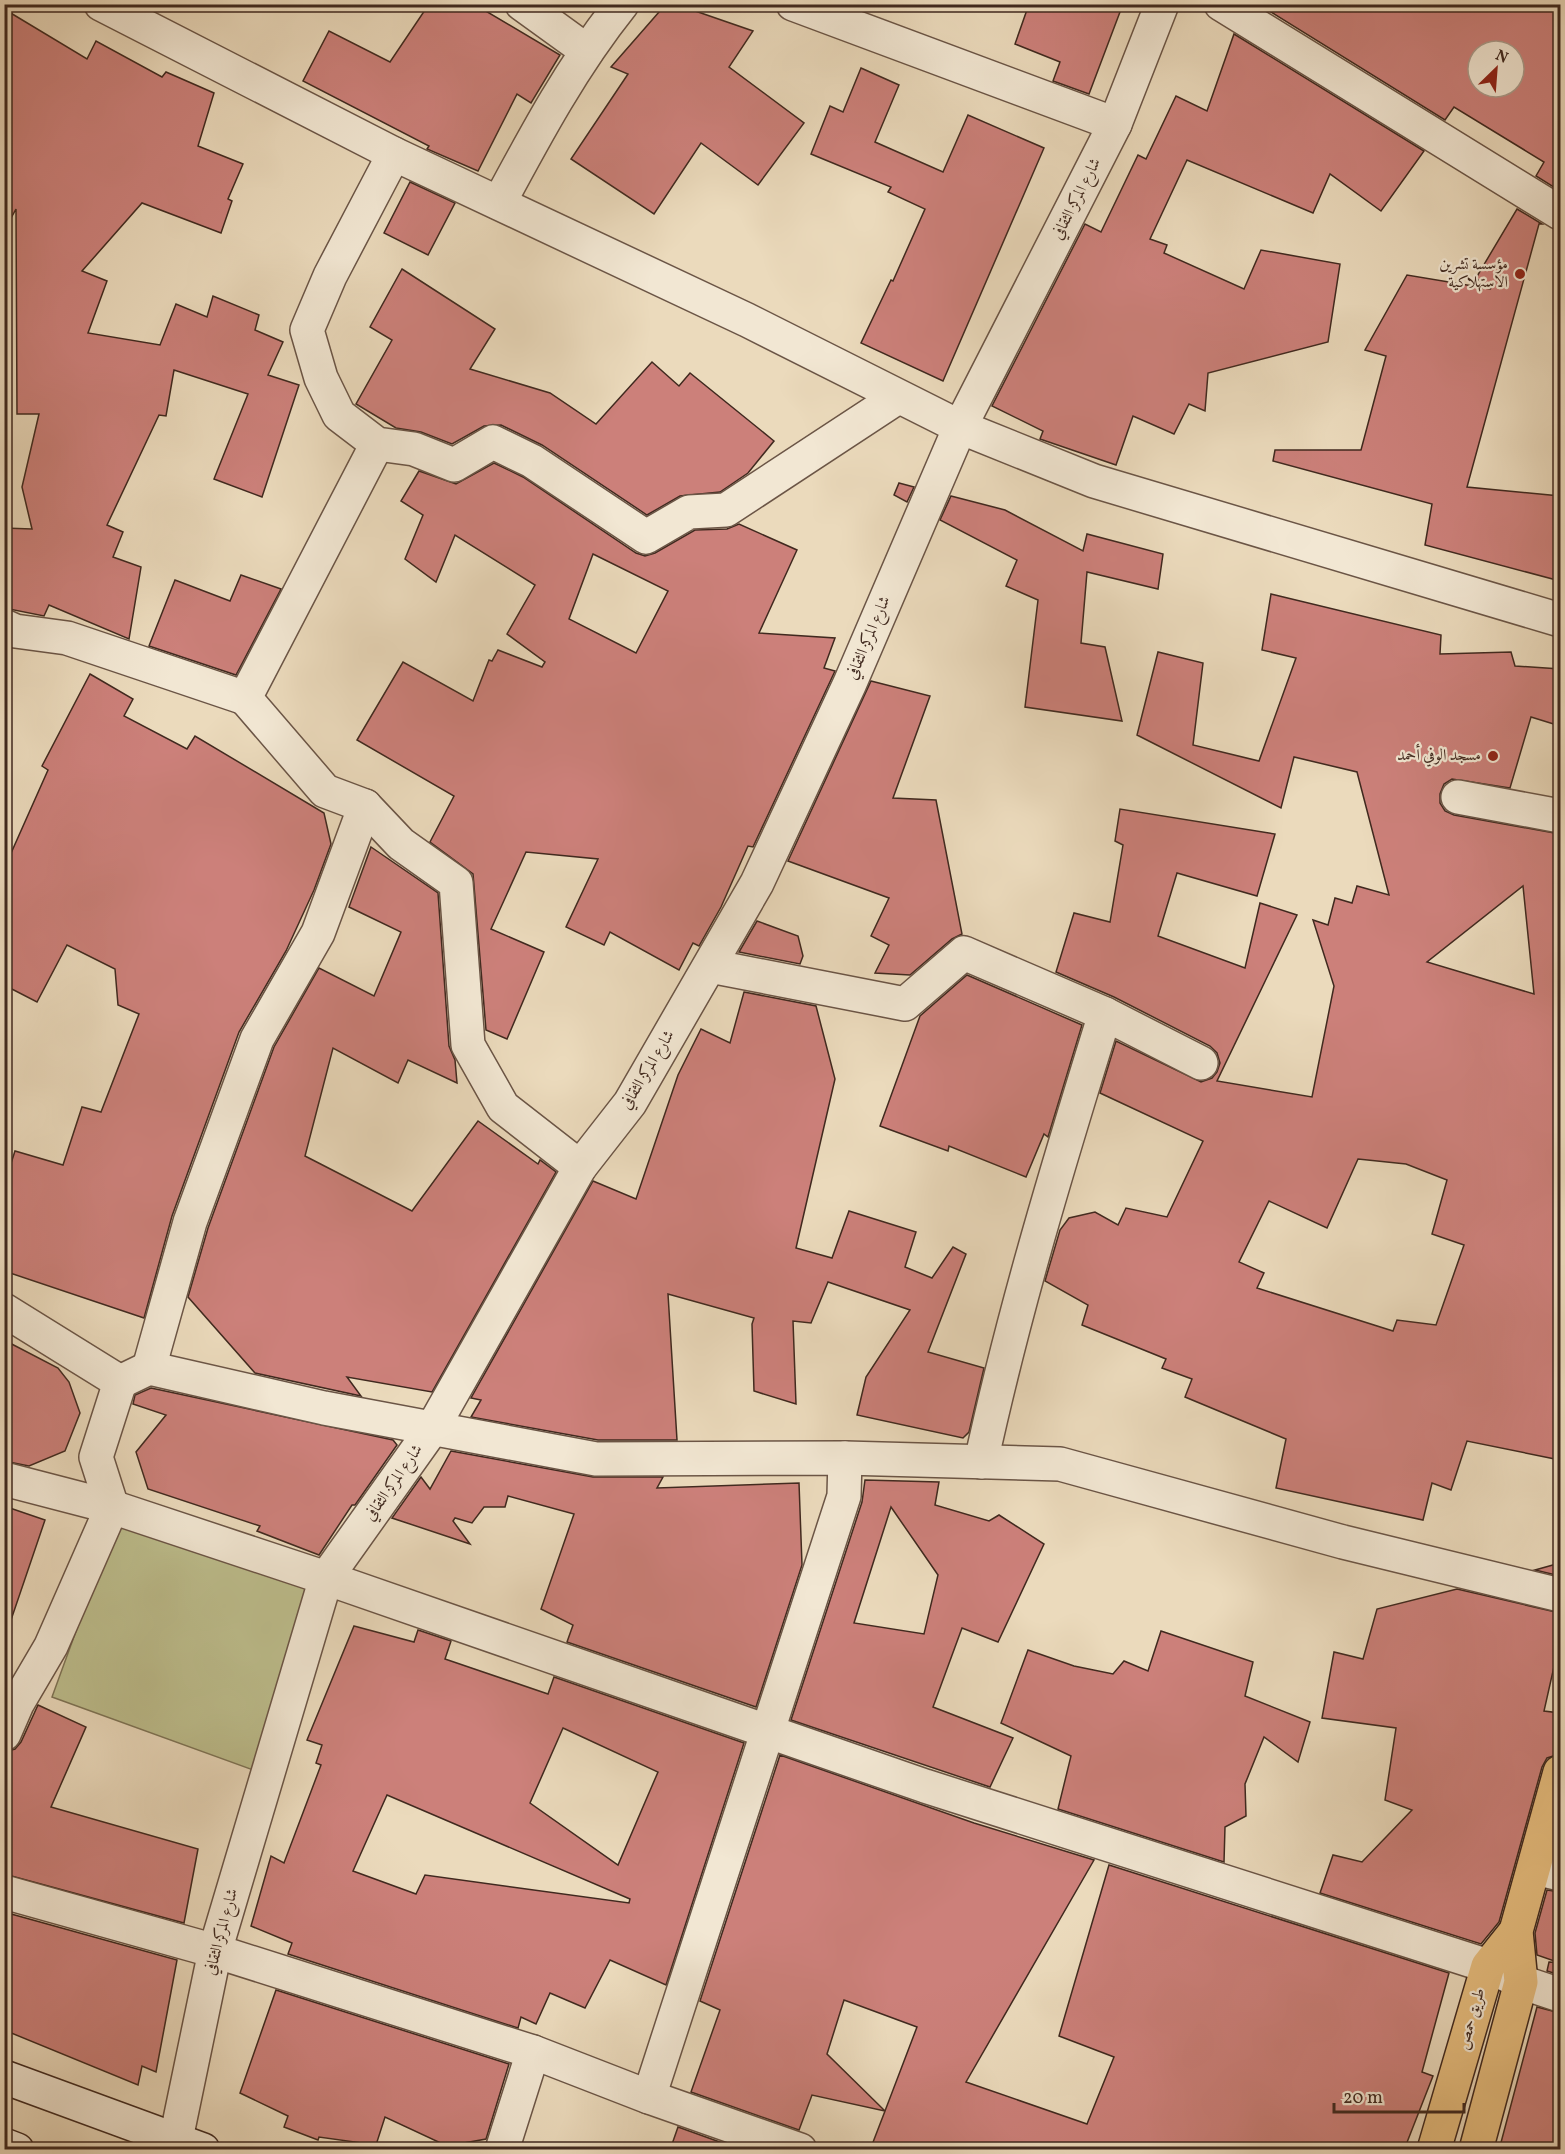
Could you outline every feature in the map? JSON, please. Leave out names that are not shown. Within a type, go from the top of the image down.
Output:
[{"type":"main road","name":"طريق حمص","points":[[1434,2150],[1488,1965],[1516,1931],[1547,1871],[1560,1772]]},
{"type":"main road","name":"طريق حمص","points":[[1476,2150],[1521,1982],[1516,1931]]},
{"type":"street","points":[[101,4],[394,154],[747,321],[960,427],[1094,482],[1560,620]]},
{"type":"street","points":[[522,4],[587,51]]},
{"type":"street","points":[[499,203],[539,129],[587,51],[622,4]]},
{"type":"street","points":[[793,4],[1116,123]]},
{"type":"street","name":"شارع المركز الثقافي","points":[[189,2144],[215,1952],[327,1578],[432,1429],[580,1167],[630,1103],[762,872],[850,683],[960,427],[1116,123],[1162,4]]},
{"type":"street","points":[[1221,4],[1560,213]]},
{"type":"street","points":[[394,154],[330,276],[307,330],[321,378],[339,414],[377,444],[414,449],[454,465],[493,442],[532,461],[646,537],[689,512],[726,510],[898,397]]},
{"type":"street","points":[[245,698],[377,444]]},
{"type":"street","points":[[4,626],[15,631],[67,638],[245,698],[325,791],[365,806],[401,844],[456,883],[468,1045],[502,1107],[580,1167]]},
{"type":"street","points":[[1458,797],[1560,816]]},
{"type":"street","points":[[149,1368],[190,1222],[257,1039],[318,933],[365,806]]},
{"type":"street","points":[[710,966],[905,1004],[964,953],[1105,1014],[1201,1063]]},
{"type":"street","points":[[981,1462],[1005,1351],[1046,1203],[1105,1014]]},
{"type":"street","points":[[4,1310],[120,1382]]},
{"type":"street","points":[[4,1734],[17,1704],[51,1646],[112,1507],[96,1457],[120,1382],[149,1368],[324,1408],[596,1459],[845,1458],[1060,1464],[1343,1542],[1560,1595]]},
{"type":"street","points":[[650,2097],[844,1496],[845,1458]]},
{"type":"street","points":[[4,1479],[112,1507],[327,1578],[925,1786],[1488,1965],[1521,1982],[1560,1995]]},
{"type":"street","points":[[4,1893],[215,1952],[532,2052],[800,2150]]},
{"type":"street","points":[[502,2150],[532,2052]]},
{"type":"street","points":[[4,2077],[189,2144]]},
{"type":"street","points":[[4,2145],[17,2150]]},
{"type":"green space","points":[[118,1516],[321,1591],[256,1771],[52,1697]]},
{"type":"building","points":[[429,4],[474,4],[560,55],[531,103],[517,94],[478,171],[427,149],[429,146],[303,81],[329,31],[390,62]]},
{"type":"building","points":[[666,4],[675,4],[753,31],[729,67],[804,123],[758,185],[701,143],[654,214],[571,159],[628,74],[611,67]]},
{"type":"building","points":[[1029,4],[1123,4],[1089,94],[1053,81],[1060,62],[1015,44]]},
{"type":"building","points":[[1258,4],[1560,4],[1560,191],[1536,176],[1544,162],[1454,107],[1445,120]]},
{"type":"building","points":[[4,9],[87,59],[96,41],[162,77],[166,72],[214,93],[198,146],[243,164],[228,199],[232,201],[221,233],[142,203],[82,271],[107,281],[88,333],[160,345],[176,304],[207,317],[213,296],[259,315],[255,330],[283,342],[268,375],[299,385],[262,497],[214,479],[248,394],[174,370],[166,416],[159,415],[107,525],[123,532],[113,557],[141,567],[129,639],[49,605],[44,616],[4,608],[4,528],[32,529],[22,487],[39,414],[17,414],[16,209],[4,231]]},
{"type":"building","points":[[1234,34],[1424,151],[1381,211],[1330,174],[1313,213],[1187,160],[1150,239],[1167,245],[1164,253],[1244,289],[1261,250],[1340,264],[1328,342],[1208,373],[1205,411],[1189,404],[1174,434],[1133,416],[1116,465],[1040,439],[1043,431],[992,406],[1085,224],[1101,232],[1138,155],[1146,159],[1176,96],[1207,111]]},
{"type":"building","points":[[861,68],[899,85],[875,142],[943,172],[968,115],[1044,148],[943,381],[861,343],[891,280],[893,281],[925,209],[888,192],[891,187],[811,154],[830,106],[843,112]]},
{"type":"building","points":[[410,182],[455,203],[428,255],[384,233]]},
{"type":"building","points":[[1517,209],[1542,224],[1539,224],[1467,487],[1560,496],[1560,581],[1425,545],[1432,504],[1273,461],[1275,450],[1361,450],[1386,356],[1365,350],[1407,275],[1491,289],[1476,278]]},
{"type":"building","points":[[402,269],[495,329],[470,369],[550,393],[596,424],[652,362],[679,386],[690,373],[774,441],[748,473],[720,492],[680,496],[647,515],[542,445],[501,425],[484,426],[452,444],[421,432],[396,428],[356,404],[392,340],[370,327]]},
{"type":"building","points":[[494,463],[523,477],[636,553],[645,556],[655,553],[695,530],[727,529],[739,524],[797,550],[759,633],[835,638],[824,668],[835,671],[753,847],[748,846],[721,907],[699,946],[693,943],[679,970],[610,932],[604,945],[566,927],[598,859],[526,852],[491,929],[544,952],[507,1039],[486,1030],[473,874],[430,842],[454,796],[357,740],[403,662],[473,701],[489,660],[492,661],[498,650],[542,667],[545,662],[507,634],[535,585],[455,535],[436,582],[405,559],[423,515],[401,501],[419,471],[456,484]],"holes":[[[593,554],[668,591],[636,653],[569,619]]]},
{"type":"building","points":[[899,483],[914,487],[907,502],[894,495]]},
{"type":"building","points":[[951,496],[1005,510],[1083,551],[1087,534],[1163,554],[1158,589],[1087,572],[1081,643],[1105,647],[1122,721],[1025,707],[1038,600],[1006,586],[1017,560],[940,520]]},
{"type":"building","points":[[241,575],[281,589],[236,675],[149,646],[175,580],[230,601]]},
{"type":"building","points":[[1271,594],[1441,635],[1440,654],[1511,652],[1515,666],[1560,669],[1560,726],[1531,717],[1510,788],[1452,779],[1444,784],[1440,794],[1440,803],[1445,811],[1454,815],[1560,834],[1560,1460],[1467,1441],[1451,1490],[1432,1483],[1423,1520],[1276,1488],[1286,1439],[1185,1397],[1192,1379],[1162,1368],[1166,1359],[1082,1325],[1088,1305],[1045,1281],[1060,1230],[1069,1218],[1095,1212],[1118,1225],[1126,1208],[1167,1217],[1203,1141],[1100,1093],[1116,1041],[1201,1082],[1212,1078],[1220,1063],[1217,1053],[1210,1046],[1114,997],[1056,972],[1074,913],[1110,922],[1123,845],[1115,841],[1120,809],[1275,834],[1257,896],[1177,873],[1158,936],[1245,968],[1260,903],[1297,915],[1217,1081],[1312,1097],[1334,986],[1313,920],[1328,925],[1335,898],[1352,903],[1357,886],[1389,895],[1357,772],[1294,757],[1281,808],[1137,735],[1158,652],[1203,663],[1193,745],[1259,761],[1296,658],[1262,650]],"holes":[[[1523,886],[1534,994],[1427,962]],[[1358,1159],[1406,1164],[1447,1180],[1432,1234],[1464,1245],[1436,1325],[1397,1320],[1393,1331],[1257,1288],[1264,1273],[1239,1262],[1269,1201],[1327,1228]]]},
{"type":"building","points":[[90,674],[133,699],[124,716],[187,749],[195,736],[324,813],[331,844],[314,890],[286,951],[239,1032],[172,1216],[144,1318],[4,1271],[4,1185],[15,1151],[63,1165],[82,1107],[101,1112],[139,1014],[118,1005],[115,969],[67,945],[37,1002],[4,985],[4,869],[48,770],[42,766]]},
{"type":"building","points":[[871,681],[930,696],[893,798],[936,800],[962,934],[952,939],[910,975],[875,973],[889,945],[871,936],[889,898],[788,861]]},
{"type":"building","points":[[371,847],[438,893],[449,1046],[455,1060],[457,1083],[408,1060],[398,1083],[333,1048],[305,1156],[412,1211],[478,1121],[538,1164],[540,1160],[556,1172],[432,1392],[347,1377],[361,1396],[255,1373],[188,1297],[208,1228],[274,1047],[319,968],[374,996],[401,932],[349,907]]},
{"type":"building","points":[[757,921],[798,936],[803,956],[800,964],[739,952]]},
{"type":"building","points":[[967,975],[1082,1025],[1048,1137],[1044,1134],[1026,1177],[949,1146],[948,1151],[880,1126],[920,1016]]},
{"type":"building","points":[[744,992],[816,1006],[835,1079],[796,1248],[832,1258],[849,1211],[916,1232],[905,1267],[932,1278],[953,1247],[966,1254],[928,1352],[984,1368],[969,1432],[963,1438],[857,1415],[866,1377],[910,1310],[828,1282],[811,1323],[793,1321],[796,1404],[754,1391],[752,1324],[754,1318],[668,1294],[677,1440],[598,1440],[471,1417],[481,1400],[471,1398],[593,1181],[636,1199],[678,1075],[701,1029],[730,1043]]},
{"type":"building","points":[[4,1340],[58,1368],[69,1382],[80,1413],[65,1451],[29,1466],[4,1461]]},
{"type":"building","points":[[151,1388],[393,1440],[397,1445],[355,1505],[352,1505],[319,1555],[257,1531],[260,1526],[148,1489],[136,1452],[166,1415],[133,1404],[135,1395]]},
{"type":"building","points":[[451,1451],[593,1477],[663,1477],[657,1488],[799,1483],[802,1565],[756,1707],[567,1642],[573,1625],[541,1609],[574,1514],[508,1496],[505,1507],[484,1507],[472,1523],[455,1518],[453,1521],[470,1544],[392,1518],[421,1477],[430,1489]]},
{"type":"building","points":[[865,1480],[939,1482],[935,1505],[989,1521],[999,1515],[1044,1544],[998,1642],[962,1628],[933,1707],[1013,1738],[990,1787],[791,1720],[862,1502]],"holes":[[[891,1507],[938,1575],[924,1634],[854,1623]]]},
{"type":"building","points":[[4,1506],[45,1520],[11,1620],[4,1619]]},
{"type":"building","points":[[1560,1563],[1560,1576],[1535,1570]]},
{"type":"building","points":[[1457,1589],[1560,1613],[1560,1640],[1544,1711],[1560,1713],[1560,1754],[1547,1758],[1542,1767],[1499,1922],[1481,1944],[1320,1893],[1333,1855],[1362,1862],[1412,1810],[1385,1800],[1396,1728],[1322,1718],[1334,1652],[1363,1659],[1377,1609]]},
{"type":"building","points":[[354,1626],[414,1642],[418,1630],[451,1641],[445,1659],[548,1694],[554,1677],[744,1743],[666,1985],[610,1960],[585,2008],[550,1993],[536,2024],[521,2017],[518,2028],[288,1954],[292,1943],[251,1926],[271,1856],[284,1863],[321,1765],[316,1763],[322,1745],[307,1740]],"holes":[[[563,1728],[658,1772],[618,1865],[530,1803]],[[387,1795],[630,1899],[629,1903],[425,1875],[416,1894],[353,1871]]]},
{"type":"building","points":[[1161,1631],[1253,1662],[1245,1696],[1310,1722],[1298,1762],[1264,1737],[1245,1784],[1246,1816],[1225,1827],[1224,1862],[1058,1809],[1071,1756],[1001,1723],[1028,1650],[1074,1666],[1113,1674],[1124,1661],[1148,1671]]},
{"type":"building","points":[[38,1705],[86,1727],[51,1807],[198,1849],[184,1923],[4,1874],[4,1752],[15,1749],[21,1742]]},
{"type":"building","points":[[780,1755],[974,1823],[1094,1860],[966,2082],[1087,2124],[1114,2057],[1059,2036],[1109,1865],[1449,1973],[1422,2072],[1433,2076],[1404,2150],[870,2150],[885,2111],[812,2095],[799,2130],[691,2092],[720,2010],[700,2001]],"holes":[[[844,2000],[917,2027],[885,2111],[827,2054]]]},
{"type":"building","points":[[1547,1890],[1560,1892],[1560,1963],[1537,1955],[1535,1933]]},
{"type":"building","points":[[4,1912],[177,1960],[156,2072],[142,2066],[138,2085],[4,2030]]},
{"type":"building","points":[[1549,1962],[1560,1963],[1560,1975],[1547,1971]]},
{"type":"building","points":[[276,1990],[509,2064],[486,2139],[447,2146],[385,2117],[376,2145],[319,2137],[318,2140],[284,2127],[288,2116],[240,2093]]},
{"type":"building","points":[[1537,2007],[1560,2013],[1560,2150],[1499,2150]]},
{"type":"building","points":[[678,2127],[742,2150],[670,2150]]},
{"type":"place","name":"مؤسسة تشرين الاستهلاكية","points":[[1520,274]]},
{"type":"place","name":"مسجد الوفي أحمد","points":[[1493,756]]}]
